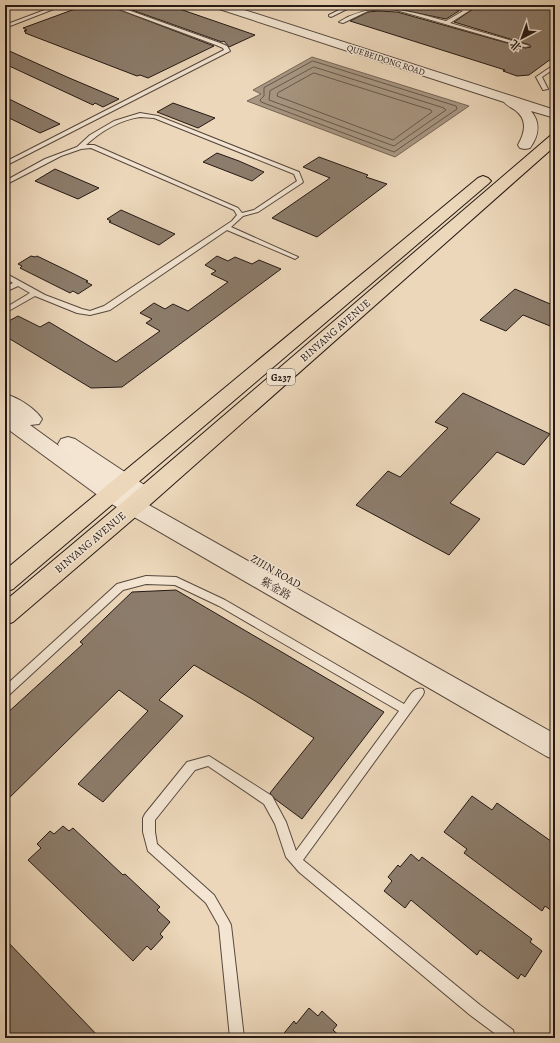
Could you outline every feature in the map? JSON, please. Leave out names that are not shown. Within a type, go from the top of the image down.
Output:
[{"type":"highway","name":"BINYANG AVENUE","points":[[5,615],[139,501],[540,147],[555,121]]},
{"type":"highway","name":"BINYANG AVENUE","points":[[5,583],[117,489],[540,147],[555,138]]},
{"type":"street","name":"QUEBEIDONG ROAD","points":[[216,5],[500,94],[555,108]]},
{"type":"street","name":"QUEBEIDONG ROAD","points":[[229,5],[500,94],[555,114]]},
{"type":"street","points":[[500,94],[522,95],[550,93]]},
{"type":"street","points":[[500,94],[516,105],[530,118],[533,128],[531,137],[540,147]]},
{"type":"street","points":[[5,400],[117,489]]},
{"type":"street","name":"紫金路","points":[[5,417],[117,489],[555,748]]},
{"type":"street","name":"ZIJIN ROAD","points":[[139,501],[555,730]]},
{"type":"lane","points":[[5,27],[62,5]]},
{"type":"lane","points":[[5,164],[227,51],[225,47],[218,44],[110,5]]},
{"type":"lane","points":[[328,5],[344,10]]},
{"type":"lane","points":[[332,16],[353,5]]},
{"type":"lane","points":[[448,5],[467,10]]},
{"type":"lane","points":[[448,22],[476,5]]},
{"type":"lane","points":[[341,22],[359,12],[373,8],[388,7],[527,46]]},
{"type":"lane","points":[[550,93],[539,77],[555,66]]},
{"type":"lane","points":[[5,275],[35,293],[80,311],[90,313],[99,312],[108,308],[226,227],[241,215],[256,211],[300,182],[297,173],[156,117],[140,115],[123,120],[100,131],[80,147]]},
{"type":"lane","points":[[5,183],[68,151],[80,147],[92,146],[236,208],[241,215]]},
{"type":"lane","points":[[226,227],[295,257]]},
{"type":"lane","points":[[5,290],[17,283]]},
{"type":"lane","points":[[5,311],[35,293]]},
{"type":"lane","points":[[5,692],[120,587],[146,580],[176,580],[222,603],[406,710]]},
{"type":"lane","points":[[296,860],[419,692]]},
{"type":"lane","points":[[237,1038],[225,925],[210,899],[152,847],[149,832],[149,818],[191,766],[209,761],[268,800],[280,822],[290,853],[303,868],[462,1000],[508,1035],[508,1038]]},
{"type":"water","points":[[312,57],[469,106],[395,157],[247,101],[261,94],[253,90]]},
{"type":"building","points":[[86,5],[107,5],[214,46],[148,78],[140,75],[137,76],[25,33],[26,32],[24,31],[27,30],[23,28]]},
{"type":"building","points":[[118,5],[168,5],[255,35],[229,47],[224,41],[222,42]]},
{"type":"building","points":[[379,5],[445,5],[459,11],[446,19],[393,8],[373,9]]},
{"type":"building","points":[[479,5],[535,5],[555,10],[555,56],[529,75],[517,76],[503,71],[505,70],[350,21],[368,12],[397,12],[525,48],[531,47],[530,45],[454,22]]},
{"type":"building","points":[[5,49],[119,99],[103,107],[95,103],[93,105],[5,64]]},
{"type":"building","points":[[5,97],[60,124],[40,133],[5,116]]},
{"type":"building","points":[[173,103],[215,118],[198,128],[157,112]]},
{"type":"building","points":[[217,153],[264,172],[252,181],[203,162]]},
{"type":"building","points":[[319,157],[368,175],[366,177],[387,184],[317,237],[272,218],[330,178],[303,167]]},
{"type":"building","points":[[55,169],[99,188],[78,199],[35,181]]},
{"type":"building","points":[[121,210],[175,234],[159,245],[109,222],[111,221],[107,219]]},
{"type":"building","points":[[31,256],[37,256],[88,281],[86,282],[92,285],[78,294],[73,291],[70,293],[20,268],[22,266],[18,264]]},
{"type":"building","points":[[217,256],[228,261],[235,257],[252,264],[259,260],[281,269],[122,387],[91,388],[5,336],[5,323],[18,316],[40,327],[49,322],[116,362],[160,331],[146,323],[152,319],[140,313],[154,303],[165,309],[173,304],[188,311],[228,282],[211,274],[216,271],[205,265]]},
{"type":"building","points":[[515,289],[555,306],[555,328],[523,315],[506,331],[480,320]]},
{"type":"building","points":[[463,393],[550,434],[524,465],[497,452],[450,503],[480,519],[449,555],[356,505],[388,471],[400,477],[448,428],[435,422]]},
{"type":"building","points":[[176,590],[384,712],[302,819],[275,799],[270,793],[314,738],[194,665],[159,700],[183,716],[103,802],[78,784],[148,711],[119,690],[5,802],[5,715],[83,644],[80,642],[132,592]]},
{"type":"building","points":[[472,796],[492,810],[497,803],[555,844],[555,913],[545,906],[542,911],[464,853],[467,849],[444,832]]},
{"type":"building","points":[[63,826],[69,831],[73,828],[123,875],[125,874],[160,907],[157,910],[170,922],[160,934],[163,937],[151,950],[147,946],[133,961],[28,860],[41,848],[37,844],[50,831],[54,834]]},
{"type":"building","points":[[411,854],[419,861],[422,857],[532,939],[530,942],[542,951],[525,977],[521,974],[518,979],[480,950],[477,955],[411,900],[405,908],[384,891],[392,881],[388,877],[398,865],[400,867]]},
{"type":"building","points":[[5,939],[100,1038],[5,1038]]},
{"type":"building","points":[[309,1008],[318,1016],[322,1011],[337,1025],[333,1030],[342,1038],[280,1038],[294,1021],[296,1024]]}]
